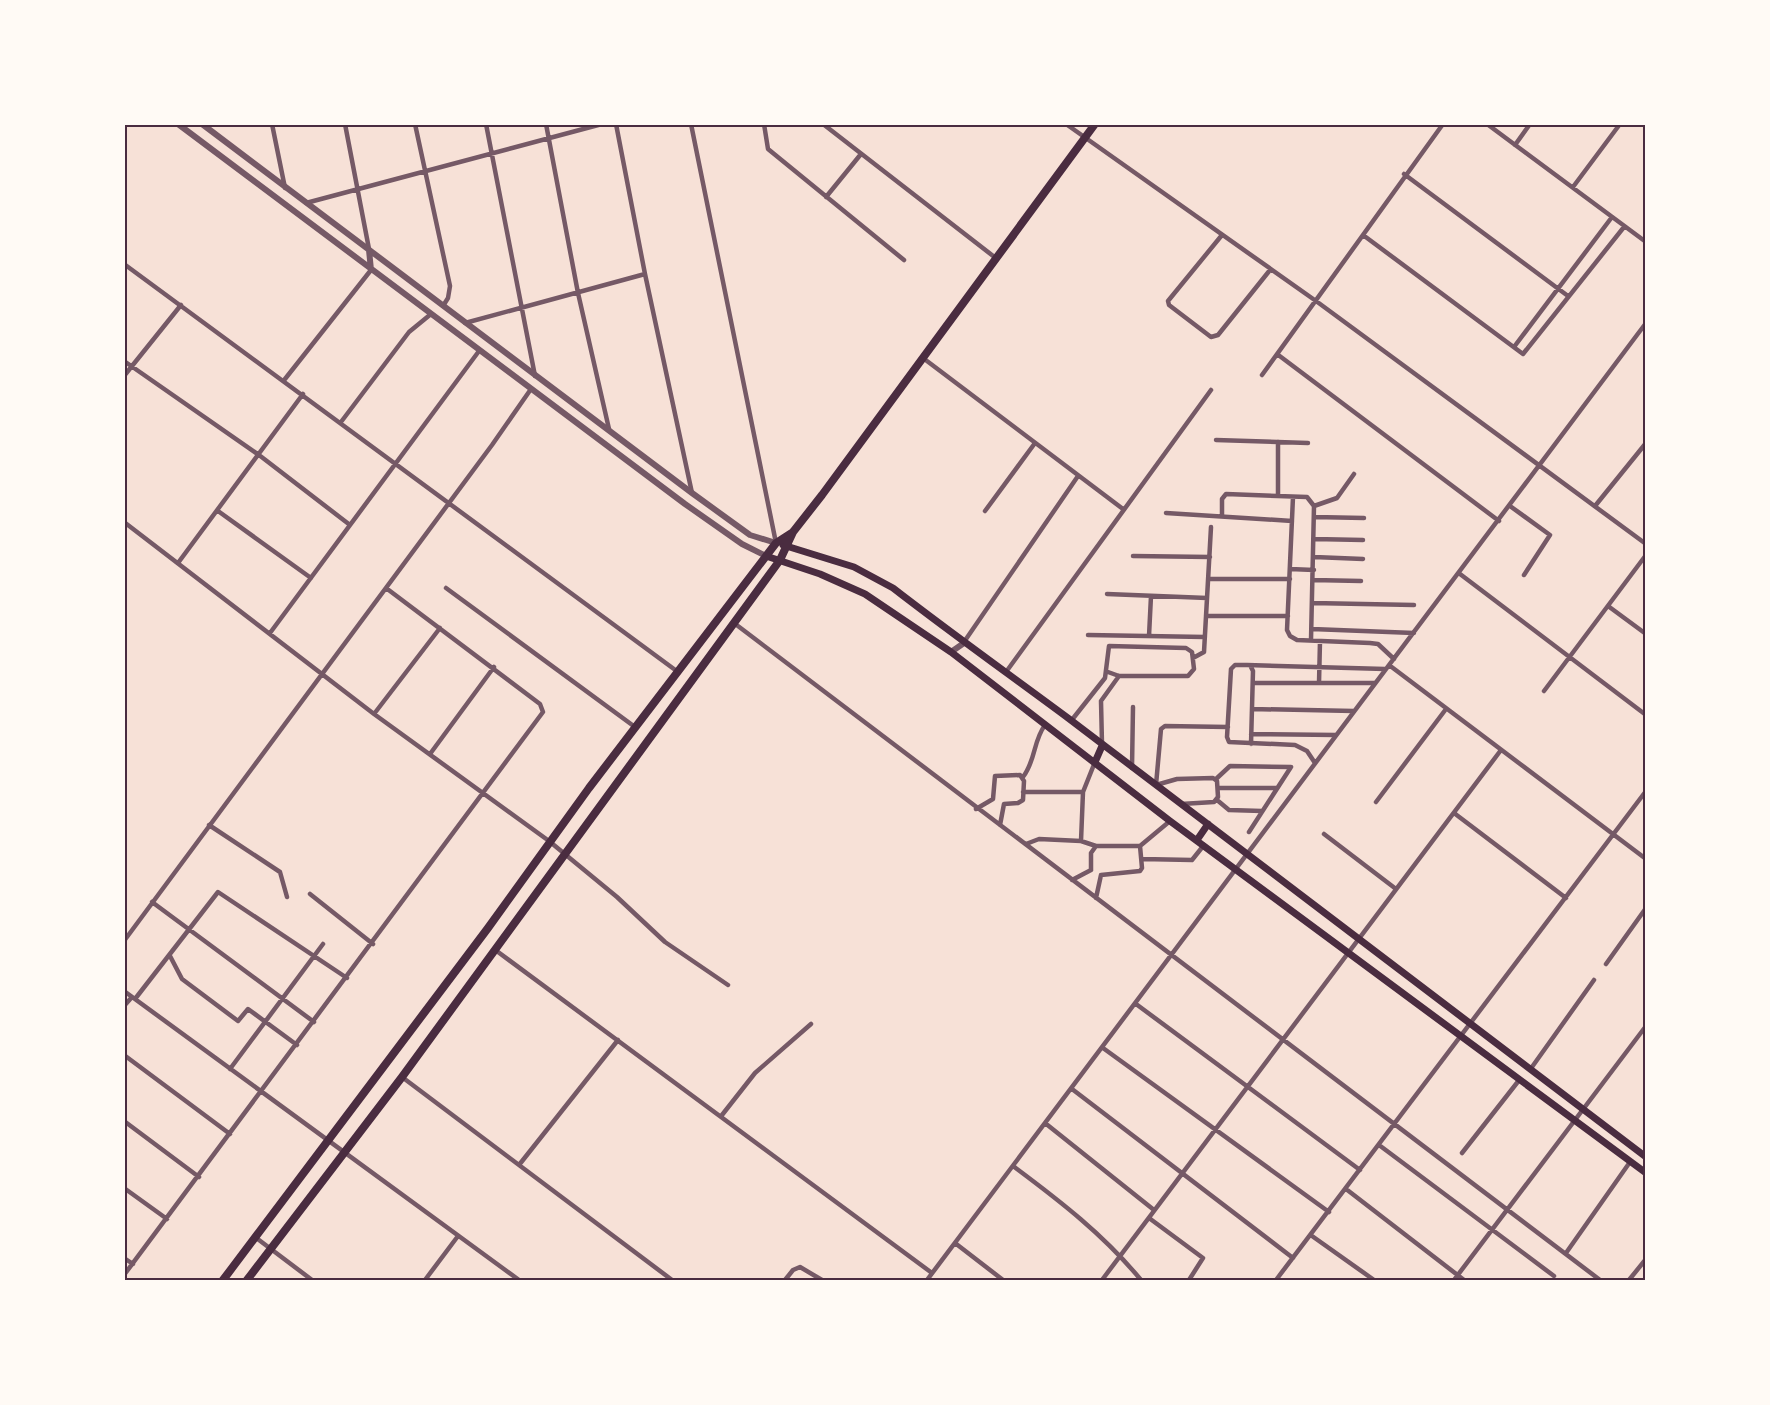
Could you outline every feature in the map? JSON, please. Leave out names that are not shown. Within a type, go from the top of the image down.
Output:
[{"type":"main road","points":[[247,1281],[344,1150],[402,1077],[780,560],[793,532],[1095,124]]},
{"type":"main road","points":[[223,1281],[488,928],[549,841],[635,727],[776,543],[793,532]]},
{"type":"main road","points":[[776,543],[874,576],[1006,672],[1358,940],[1532,1067],[1646,1157]]},
{"type":"main road","points":[[766,556],[865,594],[951,652],[1170,821],[1646,1173]]},
{"type":"main road","points":[[1095,762],[1102,746]]},
{"type":"main road","points":[[1197,840],[1208,824]]},
{"type":"street","points":[[178,124],[685,504],[742,544],[766,556]]},
{"type":"street","points":[[272,124],[285,188],[277,200]]},
{"type":"street","points":[[285,380],[371,270],[345,124]]},
{"type":"street","points":[[341,422],[409,332],[443,306],[448,298],[450,286],[423,170],[415,124]]},
{"type":"street","points":[[124,941],[450,502],[531,389],[535,376],[520,309],[486,124]]},
{"type":"street","points":[[546,124],[609,432],[605,445]]},
{"type":"street","points":[[306,203],[602,124]]},
{"type":"street","points":[[616,124],[645,274],[693,493],[685,504]]},
{"type":"street","points":[[202,125],[609,432],[750,535],[776,543],[691,124]]},
{"type":"street","points":[[764,124],[768,149],[904,260]]},
{"type":"street","points":[[823,124],[997,259]]},
{"type":"street","points":[[1066,124],[1316,301],[1646,544]]},
{"type":"street","points":[[1262,375],[1404,174],[1443,124]]},
{"type":"street","points":[[1487,124],[1646,242]]},
{"type":"street","points":[[1515,145],[1530,124]]},
{"type":"street","points":[[1573,187],[1620,124]]},
{"type":"street","points":[[826,197],[861,154]]},
{"type":"street","points":[[1404,174],[1568,296]]},
{"type":"street","points":[[1514,347],[1612,217]]},
{"type":"street","points":[[1363,235],[1523,354],[1624,227]]},
{"type":"street","points":[[1222,235],[1168,301],[1169,305],[1211,337],[1218,335],[1270,270]]},
{"type":"street","points":[[124,264],[285,380],[678,672]]},
{"type":"street","points":[[465,323],[645,274]]},
{"type":"street","points":[[124,376],[181,304]]},
{"type":"street","points":[[927,1281],[1237,870],[1374,683],[1460,574],[1646,323]]},
{"type":"street","points":[[270,633],[479,351]]},
{"type":"street","points":[[1277,354],[1498,521]]},
{"type":"street","points":[[923,358],[1123,509]]},
{"type":"street","points":[[124,361],[259,454],[350,525]]},
{"type":"street","points":[[1006,672],[1211,390]]},
{"type":"street","points":[[178,563],[303,394]]},
{"type":"street","points":[[1216,440],[1308,443]]},
{"type":"street","points":[[1278,442],[1278,496]]},
{"type":"street","points":[[985,512],[1035,443]]},
{"type":"street","points":[[1595,506],[1646,443]]},
{"type":"street","points":[[1314,506],[1337,498],[1353,474]]},
{"type":"street","points":[[951,652],[964,643],[1078,476]]},
{"type":"street","points":[[1222,515],[1224,496],[1307,497],[1314,506],[1311,640]]},
{"type":"street","points":[[1293,497],[1287,630],[1290,636],[1320,641],[1378,644],[1394,659]]},
{"type":"street","points":[[1510,506],[1550,535],[1524,575]]},
{"type":"street","points":[[218,511],[311,578]]},
{"type":"street","points":[[1166,513],[1222,515],[1226,519],[1292,521]]},
{"type":"street","points":[[1314,517],[1364,518]]},
{"type":"street","points":[[124,522],[374,714],[549,841],[617,897],[665,942],[728,985]]},
{"type":"street","points":[[1193,658],[1204,652],[1211,527]]},
{"type":"street","points":[[1314,539],[1363,540]]},
{"type":"street","points":[[1544,691],[1646,555]]},
{"type":"street","points":[[1133,556],[1210,556]]},
{"type":"street","points":[[1314,557],[1363,559]]},
{"type":"street","points":[[1290,569],[1314,570]]},
{"type":"street","points":[[1460,574],[1646,715]]},
{"type":"street","points":[[1208,579],[1290,579]]},
{"type":"street","points":[[1313,580],[1362,581]]},
{"type":"street","points":[[124,1275],[373,944],[543,712],[540,704],[494,667],[386,588]]},
{"type":"street","points":[[446,588],[635,727]]},
{"type":"street","points":[[1107,594],[1207,598]]},
{"type":"street","points":[[1149,636],[1150,596]]},
{"type":"street","points":[[1312,603],[1414,605]]},
{"type":"street","points":[[1608,606],[1646,634]]},
{"type":"street","points":[[1206,616],[1288,616]]},
{"type":"street","points":[[734,623],[1600,1281]]},
{"type":"street","points":[[374,714],[440,628]]},
{"type":"street","points":[[1311,629],[1414,633]]},
{"type":"street","points":[[1088,635],[1205,637]]},
{"type":"street","points":[[1319,683],[1320,641]]},
{"type":"street","points":[[1071,721],[1108,672],[1109,646],[1190,649],[1193,658],[1192,674],[1188,676],[1119,676],[1108,672]]},
{"type":"street","points":[[1315,763],[1306,751],[1295,745],[1229,742],[1232,669],[1235,665],[1320,668],[1388,667],[1646,859]]},
{"type":"street","points":[[430,754],[494,667]]},
{"type":"street","points":[[1251,667],[1253,683],[1251,744]]},
{"type":"street","points":[[1102,746],[1101,701],[1119,676]]},
{"type":"street","points":[[1253,683],[1374,683]]},
{"type":"street","points":[[1132,768],[1133,707]]},
{"type":"street","points":[[1252,708],[1353,711]]},
{"type":"street","points":[[1376,802],[1446,709]]},
{"type":"street","points":[[993,799],[1004,804],[1021,802],[1023,777],[1033,764],[1038,734],[1045,725]]},
{"type":"street","points":[[1228,728],[1165,726],[1161,729],[1156,785],[1177,779],[1215,779],[1230,766],[1291,767],[1249,832]]},
{"type":"street","points":[[1251,734],[1336,735]]},
{"type":"street","points":[[1102,1281],[1246,1086],[1501,750]]},
{"type":"street","points":[[1081,840],[1083,792],[1095,762]]},
{"type":"street","points":[[993,799],[995,776],[1023,777]]},
{"type":"street","points":[[1215,779],[1218,788],[1217,800]]},
{"type":"street","points":[[1218,788],[1276,788]]},
{"type":"street","points":[[1280,1279],[1293,1258],[1472,1025],[1646,791]]},
{"type":"street","points":[[1023,792],[1083,792]]},
{"type":"street","points":[[976,809],[993,799]]},
{"type":"street","points":[[1181,804],[1217,800],[1229,810],[1262,811]]},
{"type":"street","points":[[1000,825],[1004,804]]},
{"type":"street","points":[[1454,813],[1566,898]]},
{"type":"street","points":[[1026,844],[1039,839],[1081,840],[1096,846],[1140,846],[1170,821]]},
{"type":"street","points":[[209,825],[280,872],[287,897]]},
{"type":"street","points":[[1324,834],[1396,889]]},
{"type":"street","points":[[1142,859],[1192,860],[1204,845]]},
{"type":"street","points":[[1091,870],[1091,853],[1096,846]]},
{"type":"street","points":[[1091,870],[1101,875],[1140,871],[1142,859],[1140,846]]},
{"type":"street","points":[[1072,880],[1091,870]]},
{"type":"street","points":[[1096,898],[1101,875]]},
{"type":"street","points":[[124,1006],[170,956],[218,892],[347,978]]},
{"type":"street","points":[[310,894],[373,944]]},
{"type":"street","points":[[152,903],[314,1022]]},
{"type":"street","points":[[1606,964],[1646,908]]},
{"type":"street","points":[[230,1069],[323,944]]},
{"type":"street","points":[[494,949],[722,1115],[932,1273]]},
{"type":"street","points":[[170,956],[182,980],[237,1021],[248,1009],[297,1045]]},
{"type":"street","points":[[1532,1067],[1594,980]]},
{"type":"street","points":[[124,991],[344,1150],[519,1281]]},
{"type":"street","points":[[1136,1004],[1360,1170]]},
{"type":"street","points":[[722,1115],[755,1073],[811,1024]]},
{"type":"street","points":[[1455,1278],[1646,1026]]},
{"type":"street","points":[[519,1165],[618,1040]]},
{"type":"street","points":[[1103,1048],[1329,1212]]},
{"type":"street","points":[[124,1055],[230,1134]]},
{"type":"street","points":[[402,1077],[672,1281]]},
{"type":"street","points":[[1462,1153],[1520,1079]]},
{"type":"street","points":[[1072,1089],[1293,1258]]},
{"type":"street","points":[[124,1121],[199,1177]]},
{"type":"street","points":[[1045,1123],[1154,1210]]},
{"type":"street","points":[[1379,1145],[1554,1276]]},
{"type":"street","points":[[1566,1253],[1630,1162]]},
{"type":"street","points":[[1014,1166],[1066,1206],[1120,1255],[1142,1281]]},
{"type":"street","points":[[124,1188],[167,1219]]},
{"type":"street","points":[[1346,1189],[1455,1278],[1464,1281]]},
{"type":"street","points":[[1149,1218],[1203,1258],[1189,1281]]},
{"type":"street","points":[[425,1281],[458,1236]]},
{"type":"street","points":[[1312,1236],[1374,1281]]},
{"type":"street","points":[[255,1238],[312,1281]]},
{"type":"street","points":[[955,1243],[1003,1281]]},
{"type":"street","points":[[124,1258],[133,1264]]},
{"type":"street","points":[[1629,1281],[1646,1259]]},
{"type":"street","points":[[785,1281],[793,1270],[800,1267],[822,1281]]}]
